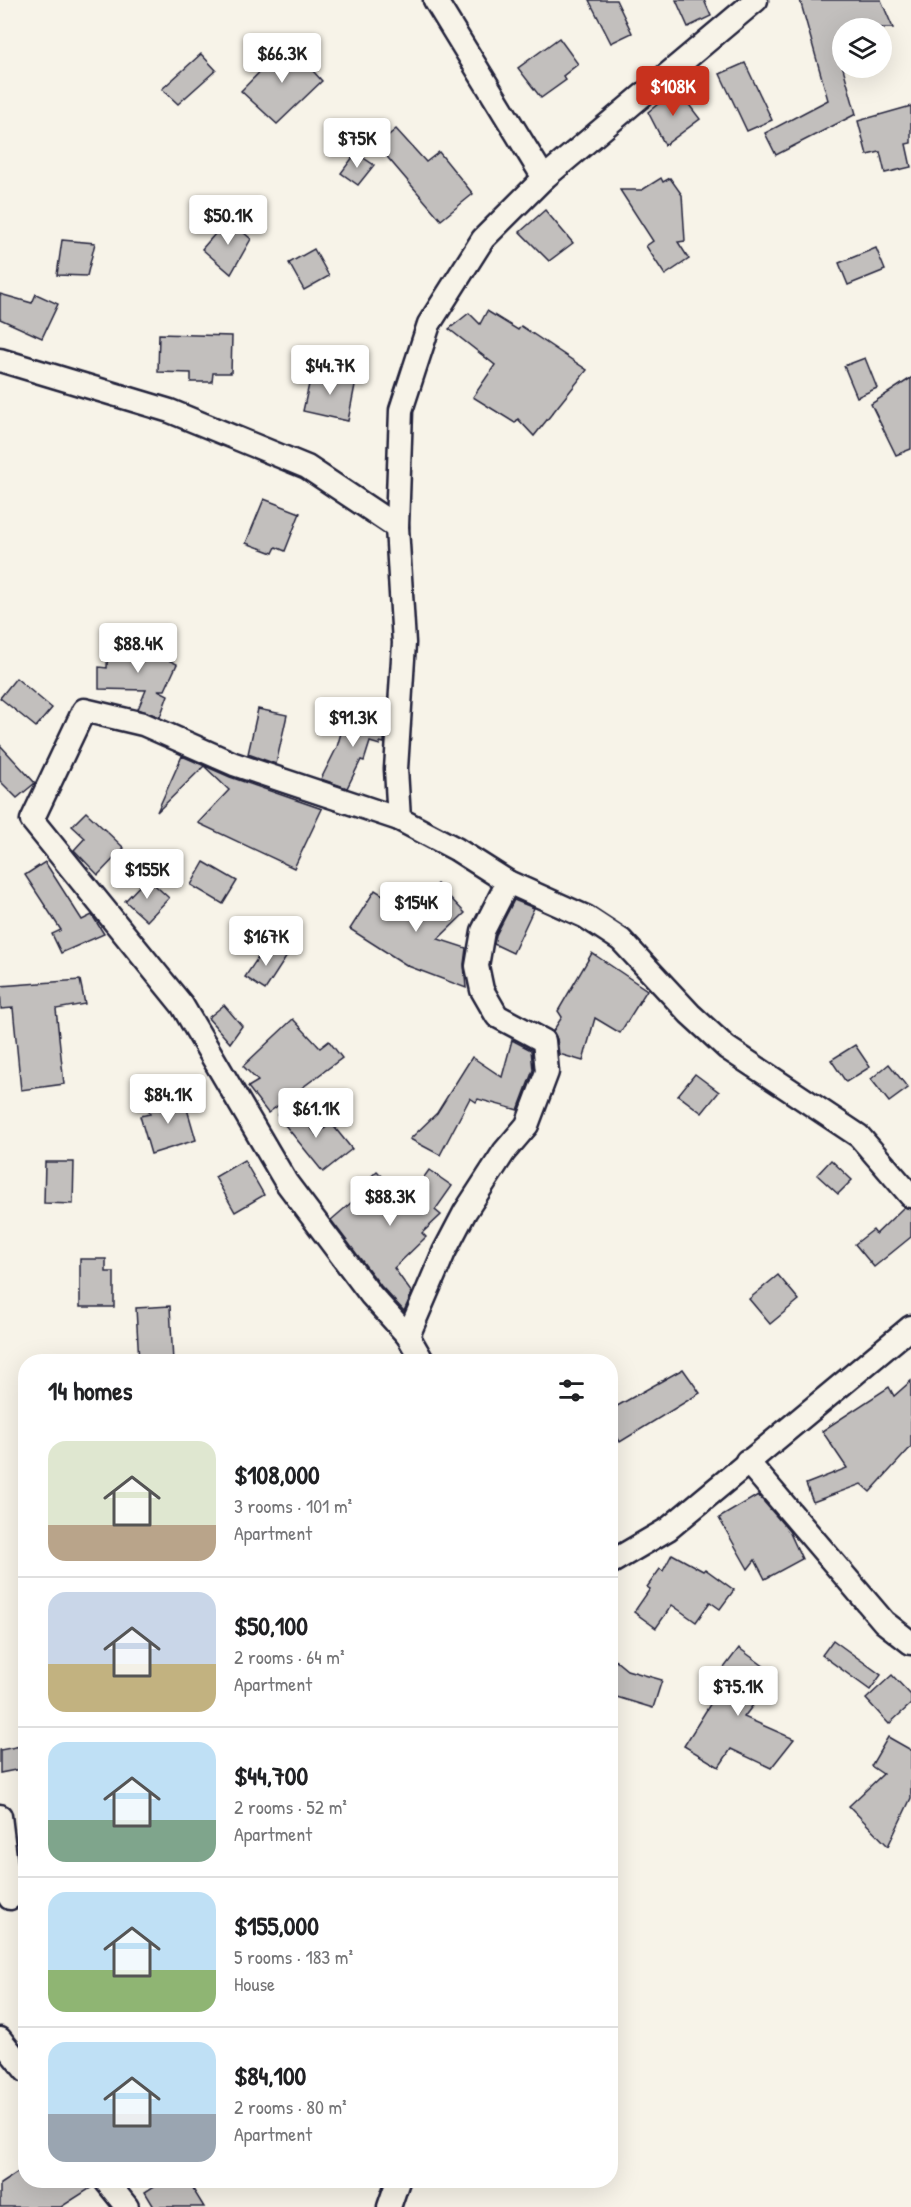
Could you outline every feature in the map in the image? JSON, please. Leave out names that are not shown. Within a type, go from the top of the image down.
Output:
[{"type":"street","points":[[435,0],[544,178]]},
{"type":"street","points":[[399,819],[396,769],[404,643],[397,526],[401,410],[429,324],[483,239],[544,178],[756,0]]},
{"type":"street","points":[[0,360],[170,411],[307,467],[397,526]]},
{"type":"street","points":[[418,1354],[408,1336],[371,1295],[286,1182],[182,1005],[32,820],[84,710],[143,724],[234,764],[399,819],[456,849],[508,882],[586,917],[621,940],[690,1014],[727,1048],[859,1136],[911,1196]]},
{"type":"street","points":[[408,1336],[450,1242],[504,1152],[527,1125],[547,1072],[544,1041],[497,1016],[482,990],[477,966],[483,931],[508,882]]},
{"type":"street","points":[[618,1558],[668,1528],[911,1327]]},
{"type":"street","points":[[747,1461],[884,1622],[911,1643]]},
{"type":"street","points":[[0,1816],[12,1897]]},
{"type":"street","points":[[0,2039],[18,2060]]},
{"type":"street","points":[[112,2188],[127,2207]]},
{"type":"street","points":[[389,2207],[396,2188]]},
{"type":"building","points":[[589,0],[616,0],[632,33],[611,43]]},
{"type":"building","points":[[676,0],[704,0],[711,16],[688,27]]},
{"type":"building","points":[[800,0],[881,0],[889,18],[832,18],[832,78],[846,78],[856,114],[776,155],[765,133],[828,100]]},
{"type":"building","points":[[559,38],[578,64],[563,76],[566,80],[541,98],[518,68]]},
{"type":"building","points":[[288,43],[322,81],[277,124],[241,91]]},
{"type":"building","points":[[201,54],[216,70],[178,104],[162,89]]},
{"type":"building","points":[[745,63],[772,120],[747,131],[720,74]]},
{"type":"building","points":[[677,89],[700,119],[665,145],[648,112]]},
{"type":"building","points":[[911,106],[911,143],[906,144],[911,167],[885,173],[880,152],[867,155],[858,121]]},
{"type":"building","points":[[396,129],[426,162],[439,152],[473,194],[441,220],[377,145]]},
{"type":"building","points":[[356,153],[374,165],[358,185],[341,173]]},
{"type":"building","points":[[661,178],[663,182],[670,178],[682,195],[685,241],[678,242],[689,259],[665,275],[646,246],[653,241],[620,190],[642,190]]},
{"type":"building","points":[[545,210],[573,243],[549,261],[520,232]]},
{"type":"building","points":[[228,219],[251,239],[231,274],[202,249]]},
{"type":"building","points":[[62,240],[95,243],[87,276],[57,275]]},
{"type":"building","points":[[876,248],[885,270],[848,285],[839,263]]},
{"type":"building","points":[[314,249],[329,276],[304,290],[289,263]]},
{"type":"building","points":[[0,294],[32,303],[36,294],[58,304],[42,338],[0,319]]},
{"type":"building","points":[[487,311],[518,330],[521,326],[587,370],[534,436],[518,419],[515,423],[473,397],[495,365],[449,329],[469,313],[480,324]]},
{"type":"building","points":[[159,334],[232,336],[231,373],[213,373],[212,382],[191,382],[191,373],[158,372]]},
{"type":"building","points":[[865,358],[877,388],[857,397],[844,366]]},
{"type":"building","points":[[312,371],[356,380],[348,421],[303,411]]},
{"type":"building","points":[[911,378],[911,449],[896,455],[871,404]]},
{"type":"building","points":[[264,499],[300,513],[285,551],[276,547],[273,553],[246,543]]},
{"type":"building","points":[[108,641],[146,646],[145,649],[177,664],[165,690],[158,690],[168,695],[160,717],[138,709],[146,690],[99,689],[99,667],[107,668]]},
{"type":"building","points":[[16,678],[52,708],[36,727],[0,698]]},
{"type":"building","points":[[258,709],[287,715],[276,764],[248,754]]},
{"type":"building","points":[[347,712],[385,722],[384,743],[380,742],[380,745],[370,742],[364,761],[361,760],[347,788],[321,779],[337,747]]},
{"type":"building","points":[[0,745],[35,783],[17,798],[0,781]]},
{"type":"building","points":[[182,756],[230,777],[322,809],[294,868],[198,823],[229,790],[204,766],[157,812]]},
{"type":"building","points":[[86,812],[124,848],[98,875],[74,850],[85,838],[72,826]]},
{"type":"building","points":[[45,862],[82,920],[92,915],[104,934],[61,953],[52,934],[61,930],[25,875]]},
{"type":"building","points":[[204,862],[237,881],[223,904],[191,885]]},
{"type":"building","points":[[147,878],[169,898],[147,921],[125,901]]},
{"type":"building","points":[[437,884],[465,913],[438,939],[466,948],[464,964],[466,988],[408,966],[350,929],[375,890],[409,911]]},
{"type":"building","points":[[514,900],[534,908],[513,953],[494,944],[496,935]]},
{"type":"building","points":[[267,944],[287,956],[265,990],[245,977]]},
{"type":"building","points":[[592,953],[647,990],[620,1033],[595,1018],[583,1061],[559,1054],[557,1039],[553,1031],[562,1017],[558,1011]]},
{"type":"building","points":[[80,980],[85,1004],[56,1009],[64,1084],[21,1090],[13,1008],[1,1009],[0,986]]},
{"type":"building","points":[[224,1005],[242,1026],[230,1043],[208,1018]]},
{"type":"building","points":[[293,1019],[320,1048],[329,1041],[342,1058],[268,1113],[248,1087],[258,1081],[243,1066]]},
{"type":"building","points":[[512,1040],[531,1050],[533,1070],[518,1110],[478,1099],[476,1102],[470,1098],[440,1155],[410,1139],[437,1113],[472,1057],[502,1077]]},
{"type":"building","points":[[855,1045],[870,1067],[846,1082],[831,1060]]},
{"type":"building","points":[[889,1064],[908,1088],[889,1102],[871,1079]]},
{"type":"building","points":[[695,1074],[719,1092],[702,1113],[678,1095]]},
{"type":"building","points":[[183,1095],[196,1140],[151,1154],[140,1116],[150,1114],[147,1106]]},
{"type":"building","points":[[290,1104],[317,1135],[331,1123],[352,1149],[323,1172],[277,1115]]},
{"type":"building","points":[[244,1160],[264,1195],[235,1212],[215,1177]]},
{"type":"building","points":[[831,1160],[852,1180],[838,1194],[817,1175]]},
{"type":"building","points":[[45,1162],[74,1162],[73,1204],[44,1203]]},
{"type":"building","points":[[429,1170],[452,1186],[435,1210],[441,1215],[422,1233],[426,1237],[394,1268],[412,1293],[404,1311],[381,1286],[331,1220],[360,1195],[356,1191],[377,1171],[407,1201]]},
{"type":"building","points":[[904,1207],[911,1209],[911,1237],[874,1267],[855,1244],[873,1230],[876,1234]]},
{"type":"building","points":[[80,1259],[106,1259],[106,1272],[114,1272],[114,1307],[80,1307]]},
{"type":"building","points":[[778,1275],[799,1300],[770,1324],[749,1299]]},
{"type":"building","points":[[170,1306],[173,1354],[139,1354],[136,1308]]},
{"type":"building","points":[[683,1369],[700,1393],[620,1442],[618,1439],[618,1406]]},
{"type":"building","points":[[911,1381],[911,1447],[870,1492],[861,1484],[813,1502],[806,1484],[847,1468],[822,1431],[889,1387],[894,1396]]},
{"type":"building","points":[[758,1495],[789,1531],[802,1559],[765,1579],[755,1560],[748,1569],[719,1518]]},
{"type":"building","points":[[672,1554],[703,1571],[705,1569],[734,1590],[720,1609],[710,1602],[696,1622],[672,1605],[656,1628],[634,1612],[650,1589],[647,1587],[660,1569],[663,1571]]},
{"type":"building","points":[[833,1640],[881,1675],[870,1690],[822,1655]]},
{"type":"building","points":[[739,1648],[776,1675],[744,1717],[794,1739],[771,1768],[731,1749],[719,1767],[684,1746],[724,1682],[717,1677]]},
{"type":"building","points":[[618,1663],[627,1670],[662,1680],[653,1708],[618,1697]]},
{"type":"building","points":[[892,1675],[911,1695],[911,1704],[889,1724],[866,1699]]},
{"type":"building","points":[[888,1737],[911,1750],[911,1798],[888,1846],[849,1806],[883,1774],[871,1766]]},
{"type":"building","points":[[18,1747],[18,1770],[0,1773],[0,1750]]},
{"type":"building","points":[[18,2172],[18,2188],[91,2188],[61,2207],[0,2207],[0,2184]]},
{"type":"building","points":[[151,2188],[192,2188],[204,2207],[154,2207],[145,2192]]}]
